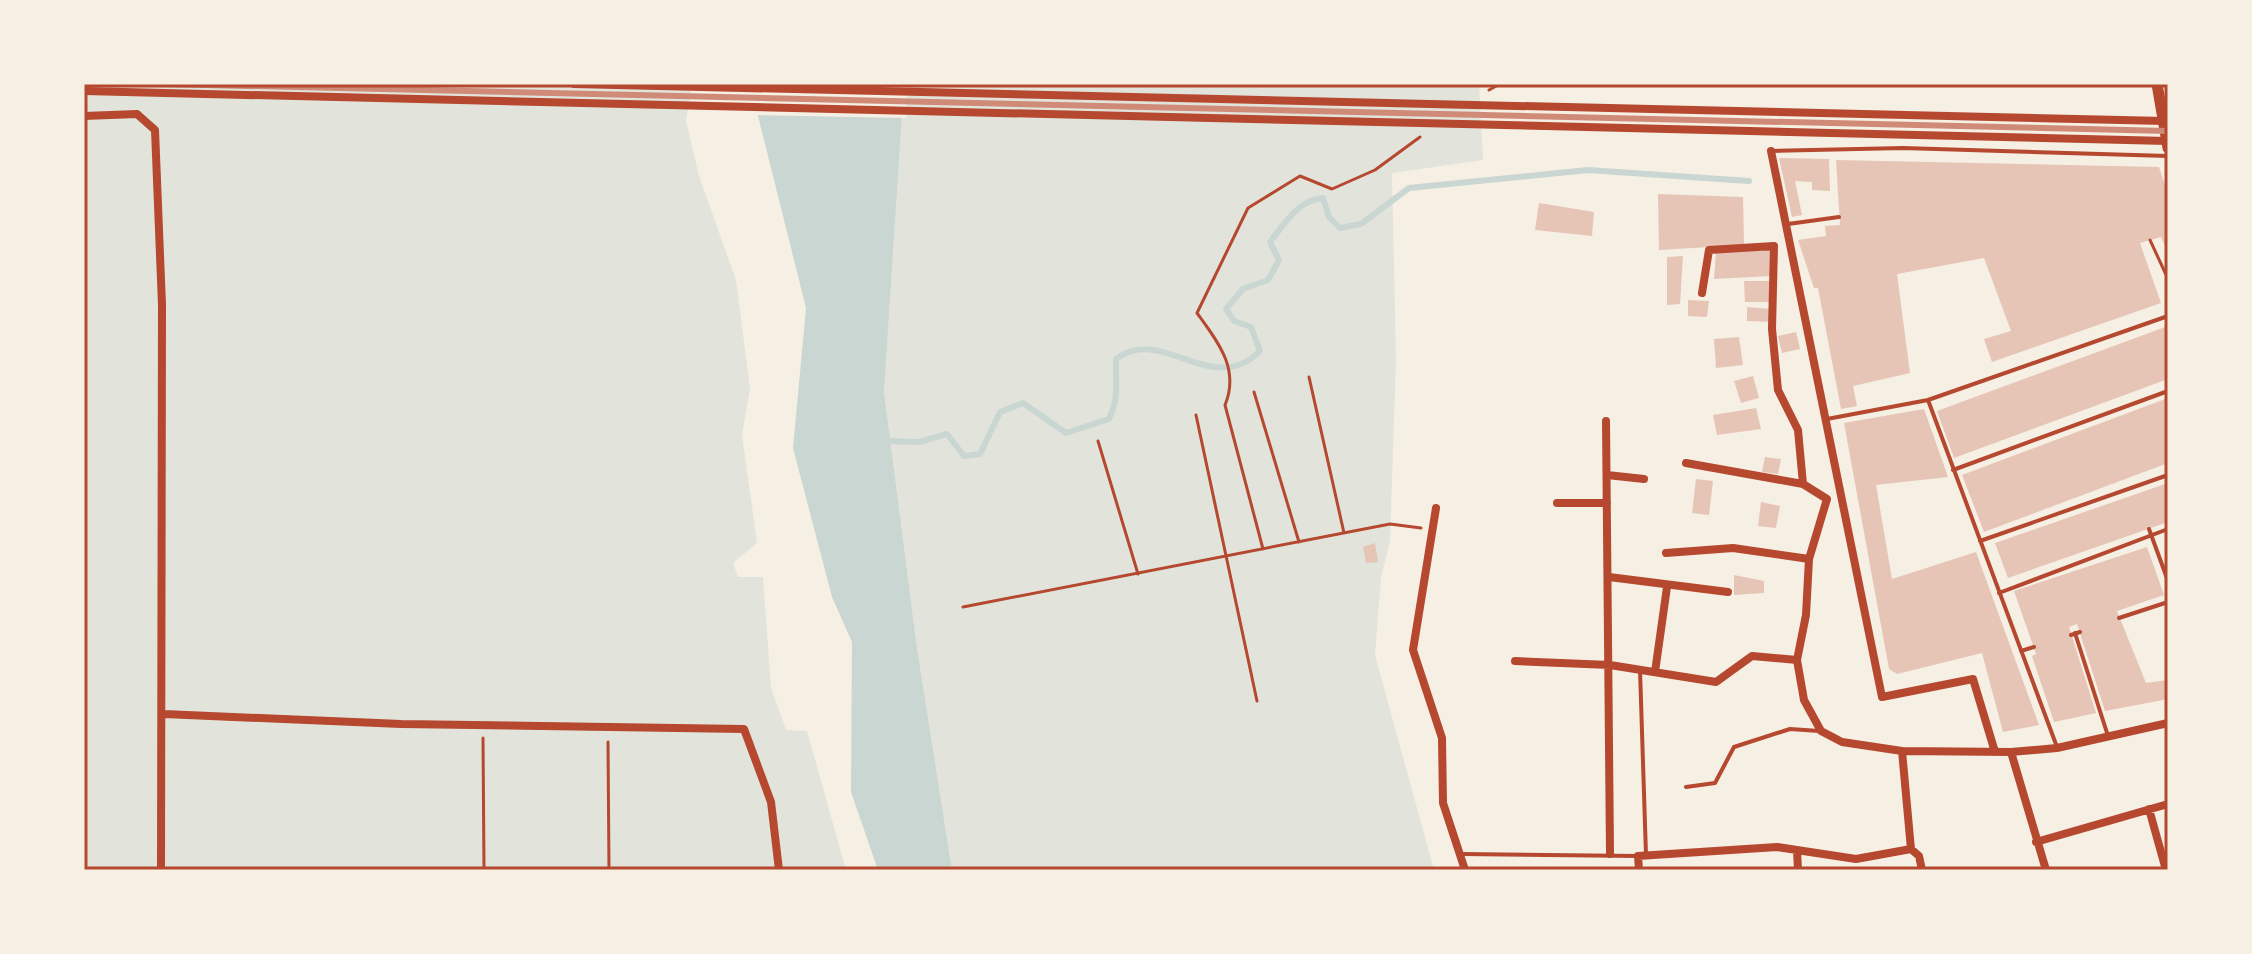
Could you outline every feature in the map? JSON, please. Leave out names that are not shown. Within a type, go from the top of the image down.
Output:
[{"type":"street","points":[[574,84],[2168,121]]},
{"type":"street","points":[[2157,84],[2168,148]]},
{"type":"street","points":[[84,91],[2168,141]]},
{"type":"street","points":[[84,116],[137,114],[155,130],[162,305],[164,714],[161,870]]},
{"type":"street","points":[[1771,151],[1882,697],[1973,679],[1995,752]]},
{"type":"street","points":[[1702,293],[1709,250],[1774,246],[1772,329],[1778,390],[1798,430],[1803,484]]},
{"type":"street","points":[[1606,421],[1610,854]]},
{"type":"street","points":[[1686,463],[1803,484],[1827,499],[1809,559],[1806,615],[1797,660],[1804,700],[1821,731],[1842,742],[1902,751],[2011,752],[2057,748],[2168,723]]},
{"type":"street","points":[[1607,475],[1644,479]]},
{"type":"street","points":[[1557,503],[1607,503]]},
{"type":"street","points":[[1436,508],[1413,650],[1442,738],[1443,803],[1465,870]]},
{"type":"street","points":[[1666,553],[1733,548],[1809,559]]},
{"type":"street","points":[[1609,577],[1667,587],[1728,592]]},
{"type":"street","points":[[1655,672],[1667,587]]},
{"type":"street","points":[[1515,661],[1610,665],[1716,682],[1752,656],[1797,660]]},
{"type":"street","points":[[164,714],[401,724],[482,722],[744,729],[771,802],[779,870]]},
{"type":"street","points":[[1902,751],[1911,849],[1921,861],[1922,870]]},
{"type":"street","points":[[2011,752],[2046,870]]},
{"type":"street","points":[[2036,842],[2168,804]]},
{"type":"street","points":[[2149,809],[2163,844],[2166,870]]},
{"type":"street","points":[[1639,870],[1642,855],[1777,847],[1856,859],[1911,849]]},
{"type":"street","points":[[1797,850],[1798,870]]},
{"type":"lane","points":[[1771,151],[1903,148],[2168,156]]},
{"type":"lane","points":[[1786,225],[1839,217]]},
{"type":"lane","points":[[1825,419],[1928,400],[2168,316]]},
{"type":"lane","points":[[1953,470],[2168,391]]},
{"type":"lane","points":[[1928,400],[2057,748]]},
{"type":"lane","points":[[1980,541],[2168,475]]},
{"type":"lane","points":[[2133,487],[2136,494]]},
{"type":"lane","points":[[2149,529],[2168,581]]},
{"type":"lane","points":[[1999,593],[2168,529]]},
{"type":"lane","points":[[2119,618],[2168,602]]},
{"type":"lane","points":[[2075,633],[2108,736]]},
{"type":"lane","points":[[2021,651],[2034,647]]},
{"type":"lane","points":[[1459,854],[1642,855],[1640,670]]},
{"type":"lane","points":[[1686,787],[1715,783],[1734,747],[1790,729],[1821,731]]},
{"type":"path","points":[[1479,97],[1500,84]]},
{"type":"path","points":[[1263,549],[1225,405],[1231,382],[1226,356],[1197,313],[1248,208],[1300,176],[1332,189],[1375,170],[1427,133]]},
{"type":"path","points":[[2150,240],[2168,279]]},
{"type":"path","points":[[1309,377],[1344,533]]},
{"type":"path","points":[[1254,392],[1299,542]]},
{"type":"path","points":[[1196,415],[1257,701]]},
{"type":"path","points":[[1098,441],[1138,574]]},
{"type":"path","points":[[963,607],[1390,524],[1433,529]]},
{"type":"path","points":[[482,722],[484,870]]},
{"type":"path","points":[[609,727],[609,870]]},
{"type":"shaded area","points":[[84,84],[692,84],[686,121],[699,176],[736,280],[750,389],[742,435],[757,543],[733,563],[738,577],[763,577],[771,688],[786,730],[807,731],[846,870],[84,870]]},
{"type":"shaded area","points":[[750,84],[904,84],[884,392],[917,648],[952,870],[878,870],[851,792],[852,642],[832,597],[793,448],[806,308]]},
{"type":"shaded area","points":[[904,84],[1479,84],[1483,160],[1392,173],[1396,360],[1390,541],[1381,578],[1375,655],[1434,870],[952,870],[917,648],[884,392]]},
{"type":"pier","points":[[746,84],[908,85],[906,118],[753,115]]},
{"type":"building","points":[[1779,158],[1829,159],[1830,191],[1812,190],[1812,182],[1795,181],[1802,215],[1792,217]]},
{"type":"building","points":[[1836,160],[2159,167],[2168,194],[2168,253],[2161,237],[2140,243],[2161,303],[1992,362],[1984,339],[2011,331],[1984,258],[1897,274],[1910,373],[1853,386],[1857,406],[1841,409],[1818,288],[1814,288],[1798,240],[1826,236],[1825,226],[1840,225]]},
{"type":"building","points":[[1658,194],[1743,197],[1744,245],[1659,250]]},
{"type":"building","points":[[1539,203],[1594,212],[1592,236],[1535,230]]},
{"type":"building","points":[[1770,250],[1771,276],[1714,279],[1716,253]]},
{"type":"building","points":[[1683,256],[1680,304],[1667,305],[1667,257]]},
{"type":"building","points":[[1744,281],[1772,281],[1772,302],[1745,302]]},
{"type":"building","points":[[1688,300],[1709,301],[1707,317],[1688,316]]},
{"type":"building","points":[[1747,307],[1771,309],[1770,322],[1747,321]]},
{"type":"building","points":[[2168,326],[2168,379],[1954,458],[1937,411]]},
{"type":"building","points":[[1796,332],[1800,349],[1782,353],[1778,336]]},
{"type":"building","points":[[1739,337],[1743,365],[1716,368],[1714,339]]},
{"type":"building","points":[[1753,376],[1759,398],[1741,403],[1734,381]]},
{"type":"building","points":[[2168,398],[2168,463],[1984,532],[1962,475]]},
{"type":"building","points":[[1756,408],[1761,429],[1717,435],[1713,415]]},
{"type":"building","points":[[1924,409],[1948,477],[1876,485],[1892,579],[1976,552],[2039,725],[2003,732],[1982,653],[1897,674],[1889,669],[1844,423]]},
{"type":"building","points":[[1765,457],[1781,459],[1778,474],[1762,472]]},
{"type":"building","points":[[1696,479],[1713,481],[1709,515],[1692,513]]},
{"type":"building","points":[[2168,483],[2168,522],[2008,578],[1995,543]]},
{"type":"building","points":[[1761,502],[1780,506],[1776,528],[1758,526]]},
{"type":"building","points":[[1375,543],[1378,562],[1366,563],[1363,547]]},
{"type":"building","points":[[2147,547],[2164,595],[2117,611],[2146,683],[2168,680],[2168,699],[2105,711],[2077,624],[2069,627],[2096,713],[2054,722],[2032,656],[2036,654],[2014,591]]},
{"type":"building","points":[[1734,575],[1764,581],[1764,593],[1734,595]]},
{"type":"waterway","points":[[885,441],[919,442],[947,434],[964,456],[980,454],[1000,412],[1023,403],[1066,433],[1109,419],[1116,396],[1116,359],[1133,351],[1151,350],[1224,368],[1242,364],[1260,351],[1251,327],[1234,321],[1226,309],[1243,289],[1268,280],[1279,260],[1270,242],[1299,208],[1314,200],[1323,198],[1329,217],[1340,228],[1361,224],[1409,188],[1588,170],[1749,181]]},
{"type":"railway","points":[[164,84],[2168,131]]}]
